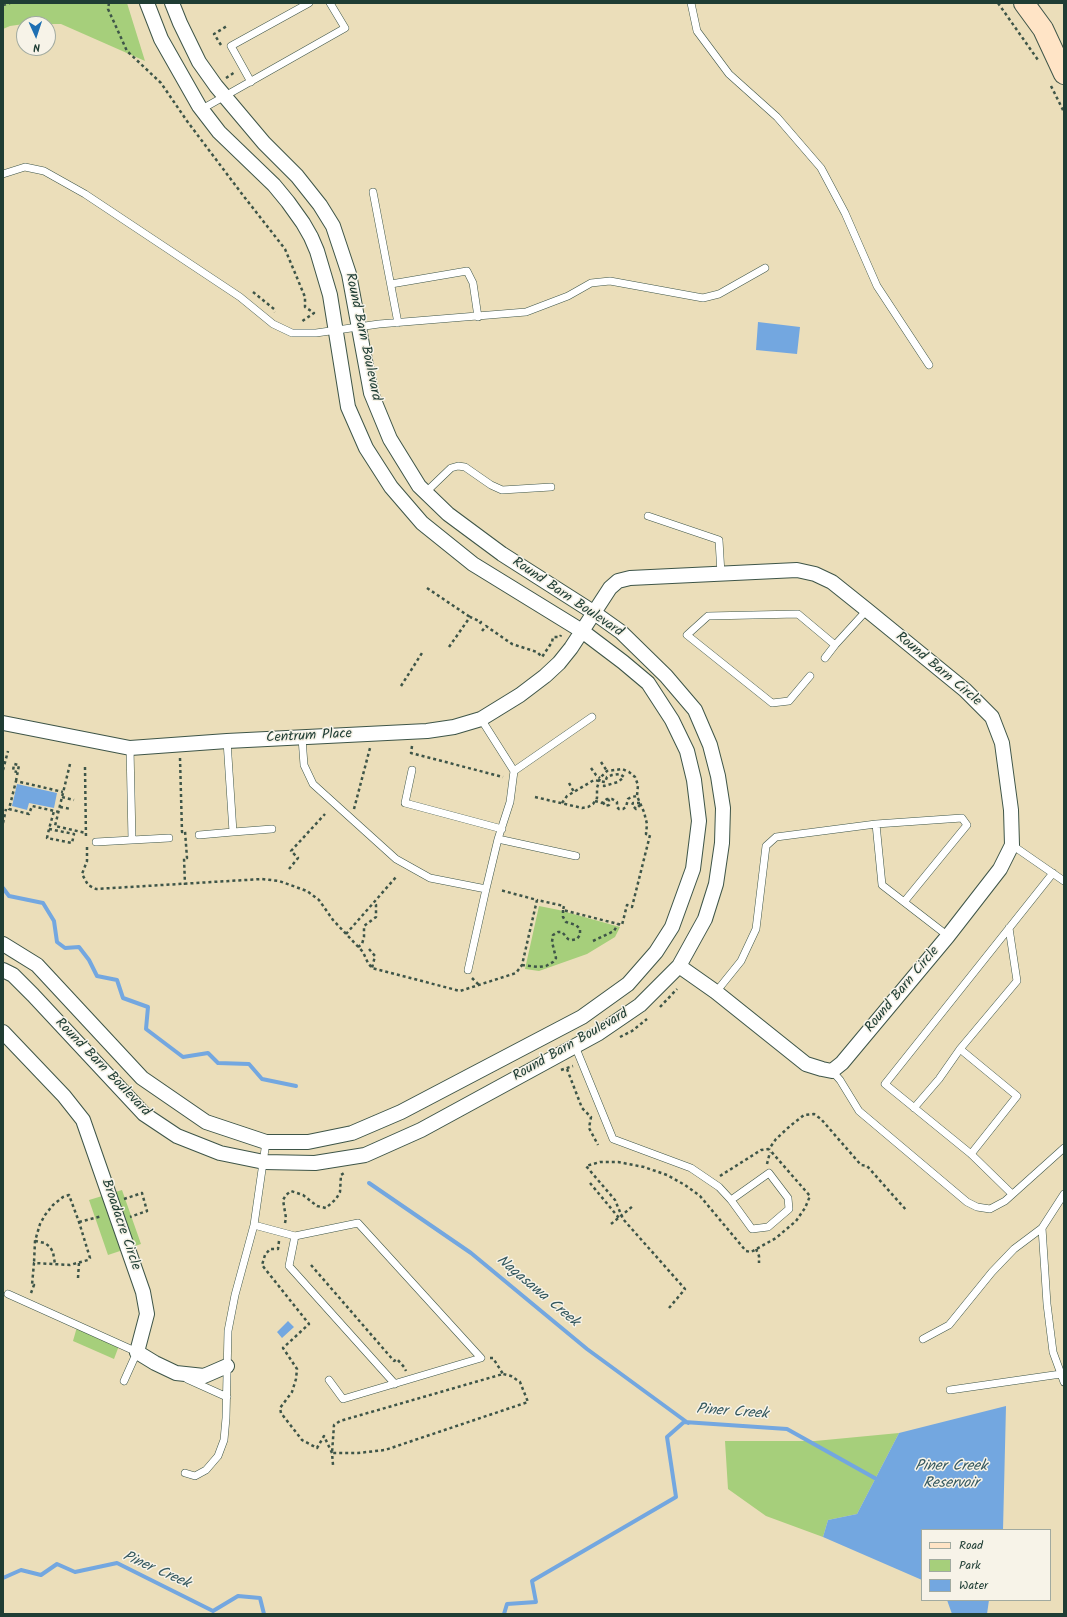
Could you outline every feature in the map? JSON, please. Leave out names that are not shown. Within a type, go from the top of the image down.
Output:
[{"type":"main road","points":[[1024,3],[1043,29],[1056,77]]},
{"type":"street","name":"Round Barn Boulevard","points":[[3,944],[37,965],[142,1078],[206,1122],[266,1142],[308,1142],[352,1133],[401,1112],[582,1017],[628,984],[656,952],[672,927],[692,869],[699,821],[694,780],[687,751],[672,720],[648,683],[582,631],[473,564],[422,523],[391,487],[366,448],[348,407],[330,295],[317,251],[304,223],[274,185],[219,132],[202,109],[170,57],[147,3]]},
{"type":"street","name":"Round Barn Boulevard","points":[[3,970],[13,975],[144,1114],[177,1136],[220,1153],[264,1162],[315,1163],[365,1155],[421,1130],[599,1033],[640,1005],[679,966],[705,919],[716,884],[722,843],[723,808],[718,776],[710,746],[694,710],[666,676],[621,632],[593,612],[502,554],[448,514],[420,486],[390,439],[371,393],[349,274],[333,226],[320,205],[225,97],[199,62],[172,3]]},
{"type":"street","name":"Round Barn Circle","points":[[582,631],[593,612],[610,588],[618,580],[630,578],[797,570],[815,574],[832,582],[966,690],[992,717],[1002,743],[1011,810],[1012,845],[1000,869],[948,936],[842,1063],[832,1070]]},
{"type":"street","name":"Centrum Place","points":[[3,723],[130,748],[227,741],[427,731],[454,727],[481,719],[516,698],[545,676],[559,663],[582,631]]},
{"type":"street","points":[[679,966],[716,992],[806,1064],[822,1069],[832,1070]]},
{"type":"street","name":"Broadacre Circle","points":[[3,1032],[64,1096],[83,1120],[143,1292],[147,1314],[137,1352]]},
{"type":"street","points":[[137,1352],[176,1373],[204,1376],[227,1366]]},
{"type":"lane","points":[[251,82],[232,46],[309,3]]},
{"type":"lane","points":[[202,109],[345,28],[330,3]]},
{"type":"lane","points":[[691,3],[697,31],[729,74],[777,117],[821,168],[845,213],[877,286],[929,365]]},
{"type":"lane","points":[[3,174],[25,167],[44,170],[85,194],[240,297],[273,324],[292,333],[316,334],[359,327],[526,312],[568,296],[591,283],[610,281],[703,298],[719,294],[765,268]]},
{"type":"lane","points":[[373,192],[398,323]]},
{"type":"lane","points":[[391,284],[467,271],[473,284],[478,316]]},
{"type":"lane","points":[[426,492],[451,468],[458,466],[465,467],[491,485],[502,490],[551,487]]},
{"type":"lane","points":[[648,516],[719,540],[721,574]]},
{"type":"lane","points":[[825,658],[867,610]]},
{"type":"lane","points":[[810,676],[789,701],[772,703],[687,635],[708,616],[798,614],[834,646]]},
{"type":"lane","points":[[514,771],[592,717]]},
{"type":"lane","points":[[468,970],[498,839],[510,802],[514,771],[481,719]]},
{"type":"lane","points":[[302,738],[304,765],[313,784],[396,859],[430,878],[486,889]]},
{"type":"lane","points":[[227,741],[233,832]]},
{"type":"lane","points":[[130,748],[132,840]]},
{"type":"lane","points":[[412,770],[405,803],[502,829]]},
{"type":"lane","points":[[716,992],[741,961],[756,929],[766,846],[776,837],[876,824],[962,818],[967,825],[904,902]]},
{"type":"lane","points":[[876,824],[882,885],[948,936]]},
{"type":"lane","points":[[199,835],[272,829]]},
{"type":"lane","points":[[96,842],[169,838]]},
{"type":"lane","points":[[498,839],[576,856]]},
{"type":"lane","points":[[1012,845],[1064,881]]},
{"type":"lane","points":[[1012,1194],[971,1154],[885,1084],[1053,873]]},
{"type":"lane","points":[[914,1108],[1017,980],[1009,928]]},
{"type":"lane","points":[[575,1046],[613,1139],[691,1168],[719,1187],[731,1200],[752,1229],[768,1227],[789,1209],[788,1198],[769,1173],[731,1200]]},
{"type":"lane","points":[[960,1049],[1017,1096],[971,1154]]},
{"type":"lane","points":[[832,1070],[859,1111],[967,1202],[977,1207],[990,1209],[1005,1201],[1064,1148]]},
{"type":"lane","points":[[185,1473],[195,1476],[206,1470],[218,1456],[224,1440],[227,1397],[228,1331],[254,1225],[266,1142]]},
{"type":"lane","points":[[923,1340],[950,1325],[992,1272],[1014,1248],[1042,1228],[1064,1194]]},
{"type":"lane","points":[[254,1225],[294,1236],[358,1223],[481,1358],[343,1399],[329,1380]]},
{"type":"lane","points":[[1042,1228],[1047,1304],[1053,1352],[1064,1382]]},
{"type":"lane","points":[[294,1236],[289,1266],[395,1384]]},
{"type":"lane","points":[[8,1294],[137,1352],[124,1381]]},
{"type":"lane","points":[[176,1373],[227,1397]]},
{"type":"lane","points":[[950,1390],[1061,1374]]},
{"type":"path","points":[[3,5],[10,3]]},
{"type":"path","points":[[109,3],[108,9],[127,51],[161,83],[187,121],[285,249],[305,297],[305,307],[314,313],[303,321],[299,322]]},
{"type":"path","points":[[998,3],[1042,67]]},
{"type":"path","points":[[1056,77],[1064,112]]},
{"type":"path","points":[[253,292],[274,309],[275,313],[280,317]]},
{"type":"path","points":[[427,588],[470,617],[481,622],[478,626]]},
{"type":"path","points":[[449,647],[470,617]]},
{"type":"path","points":[[482,631],[486,626],[512,644],[537,652],[542,657],[552,642],[553,637],[560,637],[562,634]]},
{"type":"path","points":[[401,686],[422,652]]},
{"type":"path","points":[[412,745],[411,753],[504,777]]},
{"type":"path","points":[[354,810],[370,748]]},
{"type":"path","points":[[3,770],[8,751]]},
{"type":"path","points":[[180,758],[182,832],[185,831],[185,885]]},
{"type":"path","points":[[601,762],[607,771]]},
{"type":"path","points":[[70,764],[55,826],[86,833]]},
{"type":"path","points":[[84,767],[87,861],[82,874],[88,885],[96,889],[262,880],[279,881],[306,891],[319,900],[333,920],[363,952],[372,968],[460,991],[516,973],[522,965],[537,900]]},
{"type":"path","points":[[591,768],[600,780]]},
{"type":"path","points":[[535,797],[582,808],[588,807],[597,798],[600,780],[607,771],[622,769],[635,777],[638,785],[637,796],[644,812],[647,824],[646,834],[650,836],[632,907],[626,906],[622,925],[563,910]]},
{"type":"path","points":[[3,823],[6,808],[16,781],[17,772]]},
{"type":"path","points":[[612,774],[620,774],[624,777],[612,785],[604,786],[605,782],[607,777],[612,774]]},
{"type":"path","points":[[562,803],[567,796],[594,780],[605,782]]},
{"type":"path","points":[[16,781],[64,792]]},
{"type":"path","points":[[569,783],[574,792]]},
{"type":"path","points":[[603,802],[607,799],[615,800],[619,809],[626,807],[631,797],[637,796]]},
{"type":"path","points":[[62,797],[74,800]]},
{"type":"path","points":[[595,801],[603,802],[605,806],[609,805],[609,801],[607,799]]},
{"type":"path","points":[[6,808],[29,814],[32,806],[59,812]]},
{"type":"path","points":[[60,807],[71,809]]},
{"type":"path","points":[[49,829],[74,834],[72,842],[47,838],[49,829],[54,811]]},
{"type":"path","points":[[289,869],[298,858],[291,852],[325,814]]},
{"type":"path","points":[[346,934],[397,876]]},
{"type":"path","points":[[500,890],[564,906],[563,917],[566,922],[576,925],[580,929],[580,935],[577,939],[568,939],[562,932],[558,932],[553,935],[552,942],[556,958],[553,962],[546,966],[538,967],[522,965]]},
{"type":"path","points":[[358,947],[362,944],[364,937],[364,926],[376,917],[376,905],[374,902]]},
{"type":"path","points":[[593,941],[614,931],[618,924]]},
{"type":"path","points":[[369,948],[374,956],[372,968]]},
{"type":"path","points":[[567,1069],[582,1108],[591,1117],[589,1128],[598,1145]]},
{"type":"path","points":[[711,1182],[761,1150],[769,1149],[776,1139],[804,1115],[814,1114],[821,1119],[861,1165],[867,1166],[907,1211]]},
{"type":"path","points":[[621,1217],[615,1200],[594,1174],[586,1167],[587,1164],[618,1162],[644,1167],[667,1175],[700,1196],[746,1251],[751,1252],[776,1238],[796,1220],[805,1208],[810,1196],[769,1149]]},
{"type":"path","points":[[590,1183],[685,1289],[669,1308]]},
{"type":"path","points":[[112,1203],[142,1193],[148,1211],[118,1221]]},
{"type":"path","points":[[34,1263],[70,1265],[88,1260],[90,1258],[71,1197],[67,1195],[53,1205],[44,1215],[40,1224],[35,1241],[32,1284],[34,1285]]},
{"type":"path","points":[[612,1224],[633,1206]]},
{"type":"path","points":[[79,1222],[88,1220]]},
{"type":"path","points":[[35,1241],[45,1243],[50,1247],[53,1252],[55,1264]]},
{"type":"path","points":[[756,1249],[759,1256],[758,1263]]},
{"type":"path","points":[[78,1278],[79,1263]]},
{"type":"path","points":[[311,1265],[394,1361],[397,1360],[404,1367],[406,1372]]},
{"type":"path","points":[[481,1358],[493,1358],[503,1374],[511,1376],[520,1382],[528,1402],[384,1450],[358,1453],[332,1453],[334,1425],[340,1421],[503,1374]]},
{"type":"green space","points":[[3,3],[127,3],[145,61],[61,24],[56,24],[56,16],[16,16],[16,25],[3,29]]},
{"type":"green space","points":[[539,906],[620,927],[615,937],[587,954],[539,971],[525,969]]},
{"type":"green space","points":[[122,1190],[141,1244],[108,1255],[89,1200]]},
{"type":"green space","points":[[77,1327],[120,1343],[114,1359],[73,1341]]},
{"type":"green space","points":[[899,1433],[857,1514],[828,1520],[823,1537],[766,1516],[728,1489],[725,1441],[815,1441]]},
{"type":"water","points":[[758,322],[800,327],[797,354],[756,350]]},
{"type":"water","points":[[17,784],[57,793],[54,808],[29,803],[27,810],[12,806]]},
{"type":"water","points":[[288,1321],[294,1327],[282,1338],[277,1332]]},
{"type":"water","name":"Piner Creek Reservoir","points":[[1006,1406],[1003,1529],[921,1529],[921,1580],[823,1537],[828,1520],[857,1514],[899,1433]]},
{"type":"water","points":[[947,1601],[989,1601],[987,1614],[952,1614]]},
{"type":"waterway","name":"Nagasawa Creek","points":[[3,888],[9,896],[43,903],[54,921],[57,942],[65,948],[79,947],[89,960],[97,976],[117,980],[123,998],[148,1007],[146,1029],[183,1057],[208,1053],[218,1063],[249,1064],[262,1079],[296,1086]]},
{"type":"waterway","name":"Nagasawa Creek","points":[[369,1183],[471,1253],[587,1349],[688,1423]]},
{"type":"waterway","name":"Piner Creek","points":[[504,1614],[507,1604],[536,1602],[532,1581],[676,1497],[667,1437],[684,1422],[787,1429],[880,1481]]},
{"type":"waterway","name":"Piner Creek","points":[[3,1578],[21,1570],[41,1575],[57,1564],[75,1572],[117,1563],[213,1611],[238,1596],[260,1598],[264,1614]]}]
